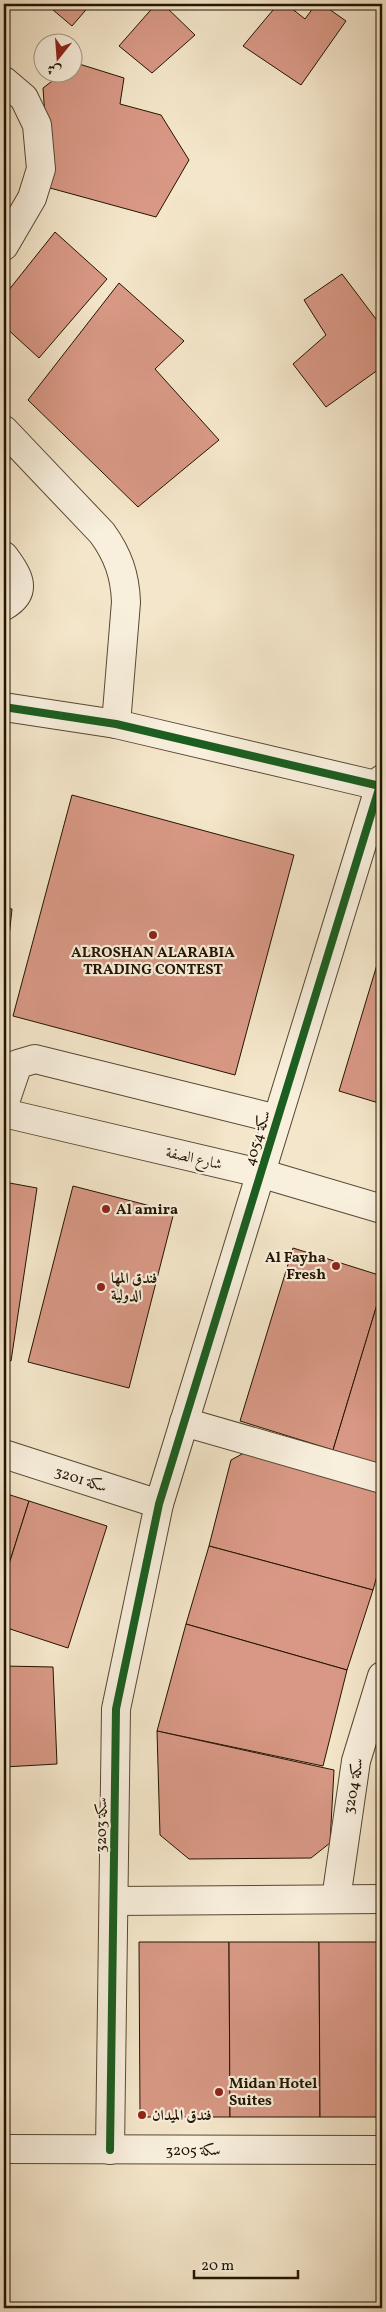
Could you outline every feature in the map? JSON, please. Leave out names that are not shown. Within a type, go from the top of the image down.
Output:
[{"type":"street","points":[[4,81],[24,98],[37,125],[41,169],[32,198],[4,246]]},
{"type":"street","points":[[4,430],[102,533],[113,548],[121,565],[126,584],[126,602],[116,724]]},
{"type":"street","points":[[4,556],[18,578],[19,587],[17,595],[4,606]]},
{"type":"street","points":[[4,707],[116,724],[381,783]]},
{"type":"street","name":"سكة 4054","points":[[159,1504],[381,783]]},
{"type":"street","points":[[4,1105],[18,1064],[35,1058],[277,1119]]},
{"type":"street","name":"شارع الصفة","points":[[4,1113],[260,1173],[382,1209]]},
{"type":"street","points":[[184,1422],[382,1479]]},
{"type":"street","name":"سكة 3201","points":[[4,1454],[159,1504]]},
{"type":"street","name":"سكة 3203","points":[[110,2150],[116,1709],[159,1504]]},
{"type":"street","name":"سكة 3204","points":[[336,1899],[356,1761],[382,1676]]},
{"type":"street","points":[[114,1901],[382,1899]]},
{"type":"street","name":"سكة 3205","points":[[4,2150],[382,2150]]},
{"type":"building","points":[[46,4],[91,4],[72,26]]},
{"type":"building","points":[[156,4],[163,4],[195,35],[152,73],[119,46]]},
{"type":"building","points":[[278,4],[286,4],[305,19],[316,4],[322,4],[346,21],[301,85],[243,46]]},
{"type":"building","points":[[82,65],[124,78],[120,104],[161,115],[189,160],[156,217],[50,188],[43,88],[51,82],[82,82]]},
{"type":"building","points":[[55,232],[107,279],[39,358],[4,326],[4,296]]},
{"type":"building","points":[[342,274],[382,327],[382,367],[326,407],[293,364],[326,335],[304,300]]},
{"type":"building","points":[[119,283],[184,341],[155,369],[219,440],[138,507],[28,400]]},
{"type":"building","name":"ALROSHAN ALARABIA TRADING CONTEST","points":[[72,795],[294,855],[235,1075],[13,1016]]},
{"type":"building","points":[[4,908],[12,909],[4,983]]},
{"type":"building","points":[[382,948],[382,1104],[339,1091]]},
{"type":"building","points":[[4,1182],[37,1188],[11,1361],[4,1360]]},
{"type":"building","name":"فندق المها الدولية","points":[[73,1186],[174,1212],[129,1388],[28,1362]]},
{"type":"building","points":[[293,1248],[382,1276],[382,1288],[333,1450],[240,1421]]},
{"type":"building","points":[[382,1288],[382,1465],[333,1450]]},
{"type":"building","points":[[253,1448],[382,1484],[382,1558],[373,1590],[209,1546],[231,1460]]},
{"type":"building","points":[[4,1493],[29,1501],[4,1580]]},
{"type":"building","points":[[29,1501],[107,1526],[68,1648],[4,1627],[4,1580]]},
{"type":"building","points":[[209,1546],[373,1590],[347,1670],[186,1624]]},
{"type":"building","points":[[186,1624],[347,1670],[323,1766],[157,1731]]},
{"type":"building","points":[[4,1666],[53,1667],[57,1764],[4,1767]]},
{"type":"building","points":[[157,1731],[334,1770],[330,1843],[311,1858],[189,1859],[160,1835]]},
{"type":"building","points":[[139,1942],[229,1942],[230,2117],[140,2117]]},
{"type":"building","points":[[229,1942],[319,1942],[320,2117],[230,2117]]},
{"type":"building","points":[[319,1942],[382,1942],[382,2117],[320,2117]]},
{"type":"cycle path","points":[[4,707],[116,724],[380,786]]},
{"type":"cycle path","points":[[110,2150],[116,1709],[159,1504],[382,779]]},
{"type":"place","name":"ALROSHAN ALARABIA TRADING CONTEST","points":[[153,935]]},
{"type":"place","name":"Al amira","points":[[106,1209]]},
{"type":"place","name":"Al Fayha Fresh","points":[[336,1266]]},
{"type":"place","name":"فندق المها الدولية","points":[[101,1287]]},
{"type":"place","name":"Midan Hotel Suites","points":[[219,2092]]},
{"type":"place","name":"فندق الميدان","points":[[142,2115]]}]
